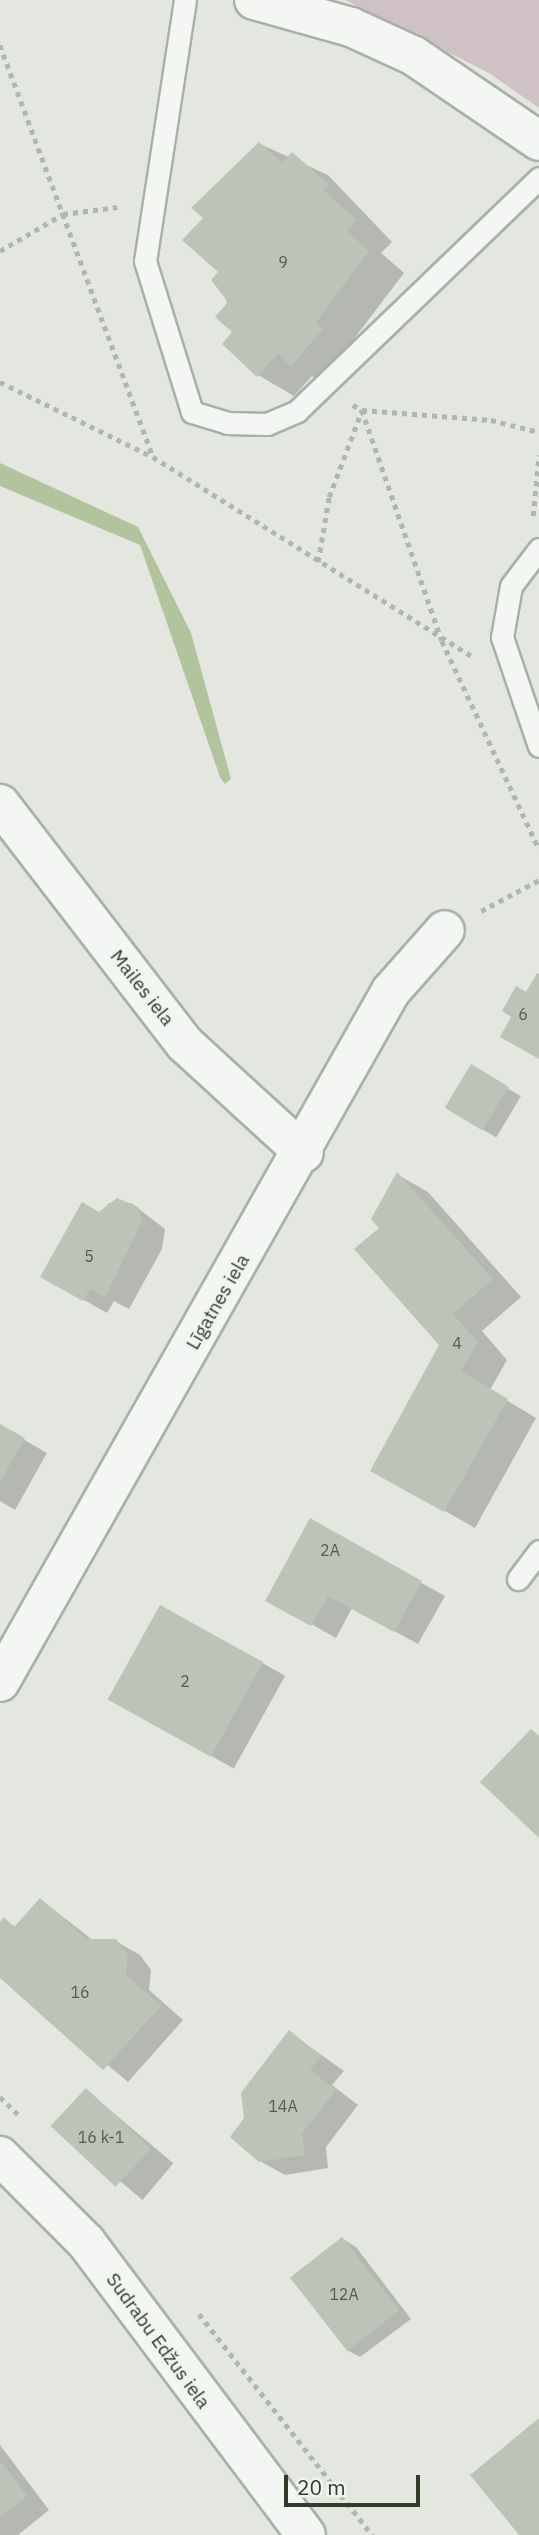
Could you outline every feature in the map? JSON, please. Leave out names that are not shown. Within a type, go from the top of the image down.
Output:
[{"type":"street","points":[[254,0],[351,27],[414,56],[539,141]]},
{"type":"street","name":"Mailes iela","points":[[0,804],[185,1044],[304,1153]]},
{"type":"street","name":"Līgatnes iela","points":[[0,1682],[304,1153],[391,991],[445,930]]},
{"type":"street","name":"Sudrabu Edžus iela","points":[[0,2156],[86,2242],[306,2535]]},
{"type":"lane","points":[[185,0],[145,261],[192,412],[227,423],[267,424],[297,411],[539,178]]},
{"type":"lane","points":[[538,539],[511,586],[502,637],[539,746]]},
{"type":"lane","points":[[518,1579],[539,1551]]},
{"type":"path","points":[[0,45],[153,457]]},
{"type":"path","points":[[0,251],[63,214],[153,203]]},
{"type":"path","points":[[0,382],[153,457],[442,640],[517,680]]},
{"type":"path","points":[[321,388],[362,410],[491,419],[539,432]]},
{"type":"path","points":[[318,562],[330,497],[362,410]]},
{"type":"path","points":[[362,410],[442,640],[539,849]]},
{"type":"path","points":[[538,539],[530,506],[539,455]]},
{"type":"path","points":[[445,930],[539,880]]},
{"type":"shaded area","points":[[345,0],[539,0],[539,108],[489,73]]},
{"type":"shaded area","points":[[0,463],[138,527],[191,633],[231,779],[225,784],[220,777],[140,545],[0,486]]},
{"type":"building","points":[[259,142],[282,163],[292,152],[328,184],[323,190],[357,220],[347,231],[369,251],[316,323],[323,329],[291,366],[278,354],[257,377],[222,344],[232,332],[215,317],[228,302],[211,280],[218,272],[182,240],[203,218],[191,208]]},
{"type":"building","points":[[537,973],[539,1059],[500,1037],[511,1017],[502,1011],[516,986],[526,992]]},
{"type":"building","points":[[471,1064],[509,1087],[482,1130],[445,1108]]},
{"type":"building","points":[[397,1172],[493,1279],[453,1314],[478,1342],[461,1371],[508,1399],[444,1512],[370,1471],[439,1345],[354,1249],[379,1228],[371,1219]]},
{"type":"building","points":[[117,1198],[138,1207],[142,1222],[105,1297],[90,1289],[83,1301],[40,1277],[82,1202],[99,1212]]},
{"type":"building","points":[[0,1424],[25,1438],[0,1482]]},
{"type":"building","points":[[310,1518],[422,1581],[394,1632],[328,1596],[311,1626],[265,1601]]},
{"type":"building","points":[[160,1605],[263,1662],[211,1757],[108,1699]]},
{"type":"building","points":[[531,1729],[539,1736],[539,1838],[480,1782]]},
{"type":"building","points":[[40,1898],[86,1939],[116,1939],[128,1955],[126,1975],[161,2006],[103,2070],[0,1978],[0,1922],[4,1917],[14,1927]]},
{"type":"building","points":[[289,2030],[321,2056],[310,2070],[336,2090],[302,2133],[305,2155],[259,2162],[230,2137],[244,2118],[241,2093]]},
{"type":"building","points":[[86,2088],[151,2149],[116,2187],[51,2126]]},
{"type":"building","points":[[342,2237],[399,2310],[347,2351],[290,2278]]},
{"type":"building","points":[[539,2418],[539,2535],[519,2535],[470,2475]]},
{"type":"building","points":[[0,2461],[27,2496],[0,2517]]}]
